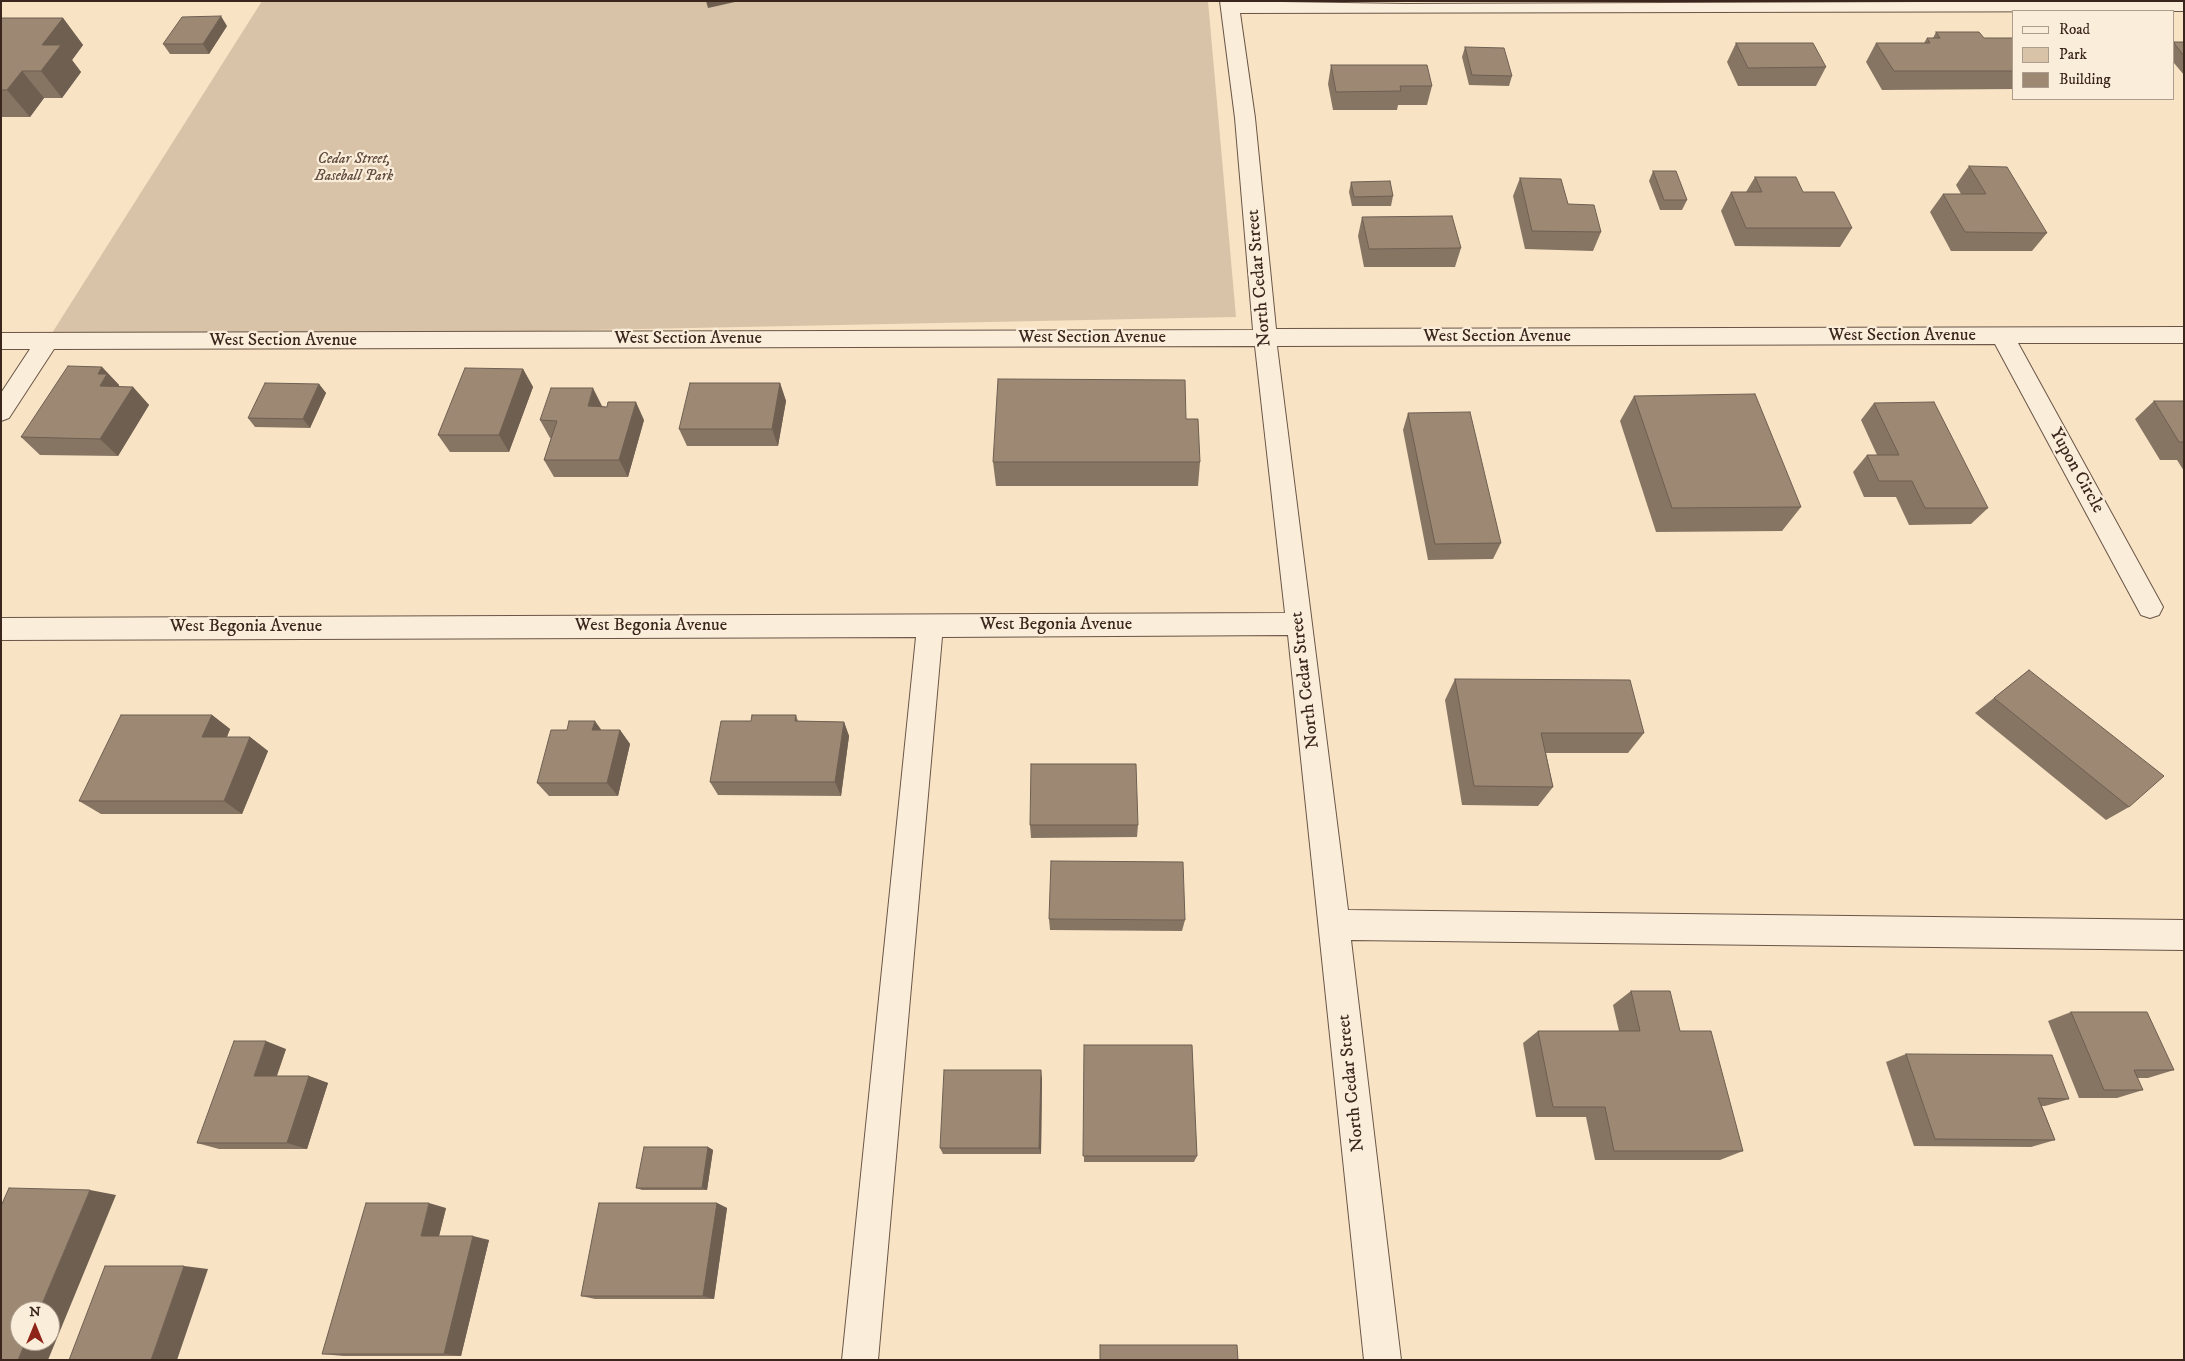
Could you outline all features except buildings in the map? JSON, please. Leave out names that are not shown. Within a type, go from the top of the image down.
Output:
[{"type":"street","points":[[1230,4],[1416,10],[2184,6]]},
{"type":"street","name":"North Cedar Street","points":[[1230,4],[1245,118],[1265,337],[1300,624],[1383,1360]]},
{"type":"street","name":"West Section Avenue","points":[[1,341],[2184,335]]},
{"type":"street","name":"Yupon Circle","points":[[2002,336],[2150,607]]},
{"type":"street","points":[[1,412],[47,341]]},
{"type":"street","name":"West Begonia Avenue","points":[[1,629],[1300,624]]},
{"type":"street","points":[[860,1360],[930,626]]},
{"type":"street","points":[[1334,925],[2184,935]]},
{"type":"green space","name":"Cedar Street, Baseball Park","points":[[262,1],[1208,1],[1236,317],[47,341]]}]
